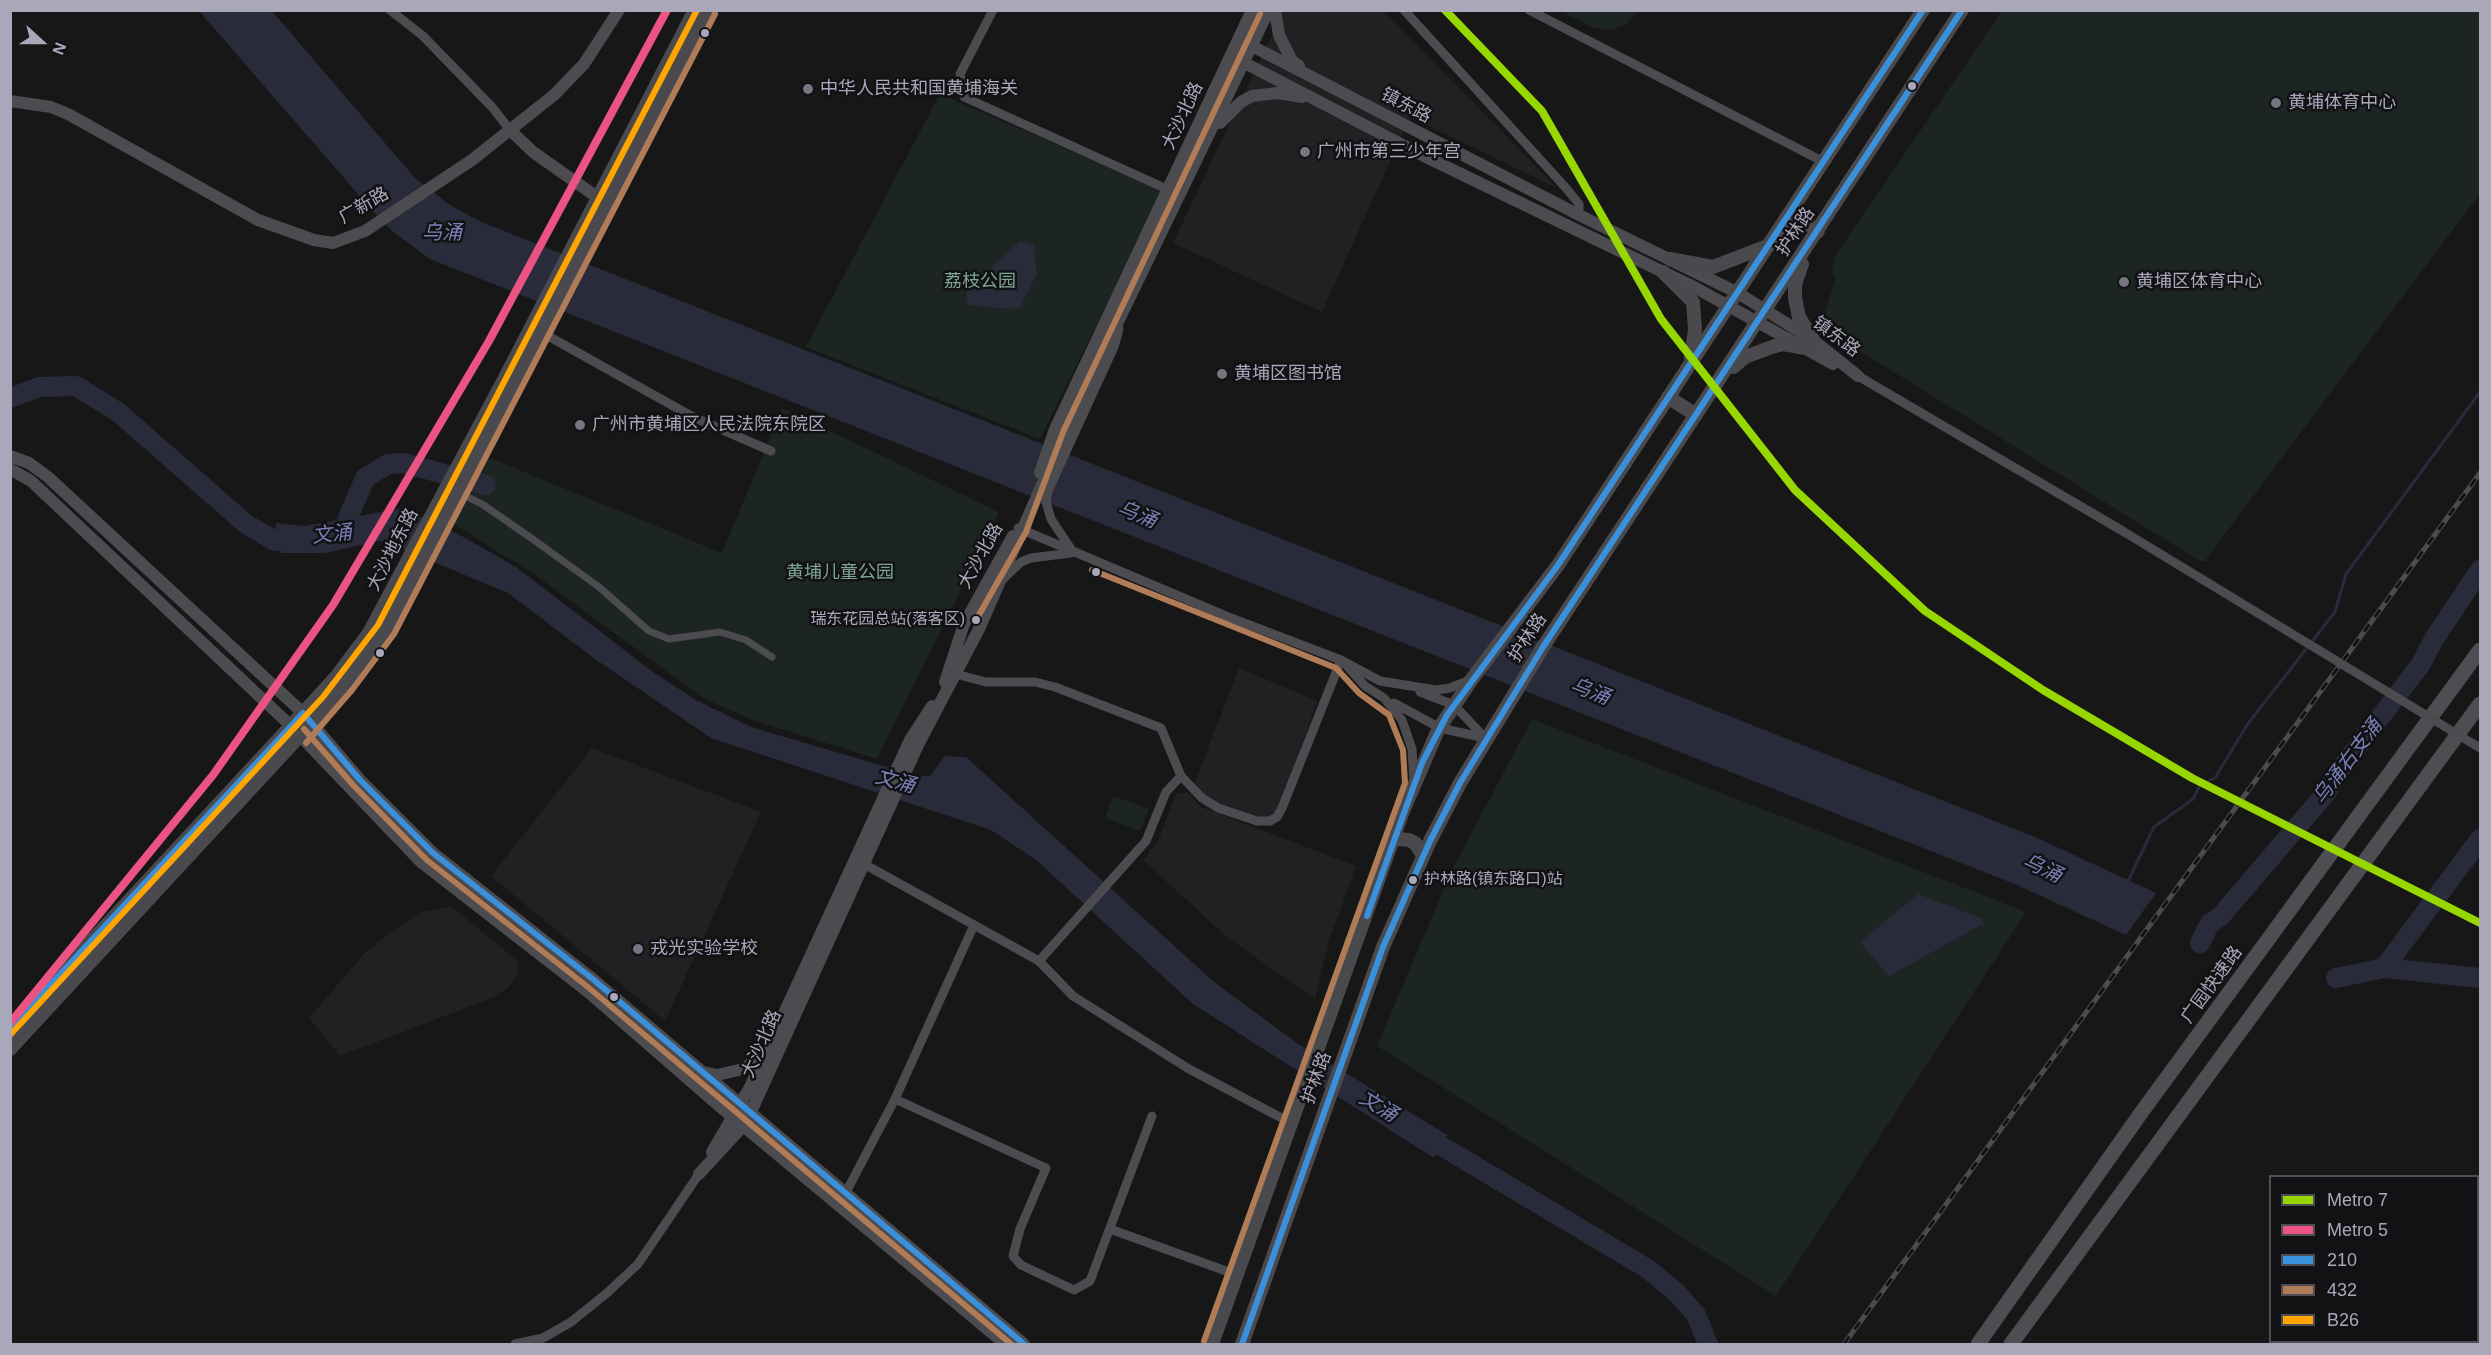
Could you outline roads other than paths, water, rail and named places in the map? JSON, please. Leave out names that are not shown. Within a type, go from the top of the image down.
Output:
[{"type":"highway","name":"广园快速路","points":[[1978,1344],[2134,1123],[2481,650]]},
{"type":"highway","points":[[2011,1344],[2481,704]]},
{"type":"main road","name":"大沙地东路","points":[[10,1049],[295,731],[373,650],[386,630],[410,567],[602,201],[695,10]]},
{"type":"main road","name":"大沙地东路","points":[[602,201],[707,10]]},
{"type":"main road","name":"护林路","points":[[1212,1344],[1414,784],[1440,728],[1472,679],[1558,565],[1923,10]]},
{"type":"main road","name":"护林路","points":[[1242,1344],[1387,936],[1423,855],[1485,738],[1543,646],[1962,10]]},
{"type":"main road","points":[[1791,213],[1818,231]]},
{"type":"main road","points":[[1670,259],[1713,267],[1770,245]]},
{"type":"main road","points":[[1722,376],[1757,351],[1783,344],[1809,344],[1795,298],[1795,284],[1808,246]]},
{"type":"main road","points":[[1663,272],[1693,302],[1695,330],[1691,362]]},
{"type":"main road","name":"大沙地东路","points":[[410,567],[456,492],[463,467],[541,332],[545,312]]},
{"type":"main road","points":[[1668,397],[1696,415]]},
{"type":"main road","name":"大沙地东路","points":[[10,1029],[295,731]]},
{"type":"main road","points":[[1393,842],[1398,839],[1409,840],[1415,843],[1423,855]]},
{"type":"street","points":[[390,10],[423,36],[533,152],[602,201]]},
{"type":"street","name":"广新路","points":[[10,101],[51,107],[68,114],[208,193],[276,227],[314,240],[333,243],[365,231],[472,160],[510,130],[573,78],[600,43],[619,10]]},
{"type":"street","points":[[993,10],[960,74],[964,97],[1169,190]]},
{"type":"street","name":"大沙北路","points":[[1035,505],[1055,429],[1252,10]]},
{"type":"street","name":"大沙北路","points":[[699,1174],[744,1125],[750,1114],[864,864],[874,826],[910,740],[953,673],[964,624],[1035,505],[1122,316],[1211,133],[1250,45],[1269,10]]},
{"type":"street","points":[[1275,10],[1279,35],[1292,62],[1317,80]]},
{"type":"street","points":[[1404,10],[1573,196],[1580,209],[1579,216]]},
{"type":"street","points":[[1528,10],[1824,162]]},
{"type":"street","points":[[1231,55],[1250,45]]},
{"type":"street","name":"镇东路","points":[[1250,45],[1579,216],[1738,293],[1761,315],[1858,376]]},
{"type":"street","name":"镇东路","points":[[1231,55],[1424,156],[1729,305],[1761,315]]},
{"type":"street","points":[[1211,133],[1231,110],[1252,96],[1278,93],[1322,101],[1329,86]]},
{"type":"street","points":[[541,332],[693,417],[771,451]]},
{"type":"street","points":[[1858,376],[2121,530],[2481,748]]},
{"type":"street","points":[[10,456],[29,463],[48,477],[307,718],[360,780],[433,853],[594,980],[845,1195],[1024,1344]]},
{"type":"street","points":[[10,469],[31,481],[295,731],[421,862],[587,991],[837,1205],[1005,1344]]},
{"type":"street","points":[[456,492],[482,504],[534,540],[599,587],[649,631],[669,639],[720,632],[746,640],[772,657]]},
{"type":"street","points":[[1035,505],[1051,519],[1073,552]]},
{"type":"street","points":[[1021,529],[1226,616],[1341,660],[1380,681],[1405,686],[1443,689],[1472,679]]},
{"type":"street","name":"大沙北路","points":[[699,1174],[740,1105],[874,826],[937,712],[953,673],[999,583],[1021,529]]},
{"type":"street","points":[[999,583],[1021,562],[1031,558],[1073,552]]},
{"type":"street","points":[[1341,660],[1365,686],[1384,698],[1440,728],[1485,738]]},
{"type":"street","points":[[953,673],[986,682],[1035,682],[1055,687],[1161,728],[1181,776],[1202,798],[1218,808],[1257,821],[1270,821],[1277,817],[1341,660]]},
{"type":"street","points":[[1405,686],[1454,705],[1485,738]]},
{"type":"street","points":[[1384,698],[1396,710],[1409,736],[1414,784]]},
{"type":"street","points":[[1039,962],[1146,841],[1166,792],[1181,776]]},
{"type":"street","points":[[864,864],[1039,962],[1073,996],[1189,1069],[1293,1124]]},
{"type":"street","points":[[837,1205],[845,1195],[895,1099],[974,925]]},
{"type":"street","points":[[700,1072],[717,1075],[742,1069],[756,1061],[765,1050]]},
{"type":"street","points":[[895,1099],[1046,1168],[1014,1246],[1013,1256],[1021,1265],[1067,1288],[1082,1288],[1090,1281],[1152,1116]]},
{"type":"street","points":[[515,1344],[543,1338],[571,1322],[607,1293],[638,1264],[699,1174]]},
{"type":"street","points":[[1110,1229],[1237,1275]]},
{"type":"water","name":"乌涌","points":[[199,11],[272,11],[415,178],[450,205],[479,221],[2035,837],[2156,893],[2126,935],[2017,885],[430,259],[392,231],[371,209]]},
{"type":"water","points":[[1020,241],[1034,245],[1037,274],[1020,308],[968,305],[966,292]]},
{"type":"water","points":[[403,508],[460,535],[516,567],[653,672],[696,700],[751,727],[917,776],[930,776],[945,756],[966,757],[1214,982],[1297,1043],[1447,1135],[1434,1158],[1193,1004],[1036,860],[991,830],[711,738],[595,659],[508,593],[398,547],[379,541],[325,553],[281,553],[275,541],[276,523],[305,526]]},
{"type":"water","points":[[1918,894],[1983,919],[1983,924],[1889,976],[1860,942]]},
{"type":"waterway","name":"文涌","points":[[10,398],[39,387],[76,386],[118,412],[246,524],[275,541],[299,539]]},
{"type":"waterway","points":[[2127,883],[2154,827],[2193,799],[2200,785],[2215,778],[2247,725],[2335,612],[2346,574],[2480,392]]},
{"type":"waterway","points":[[341,534],[365,478],[388,464],[403,463],[486,485]]},
{"type":"waterway","name":"乌涌右支涌","points":[[2200,943],[2210,923],[2220,917],[2326,793],[2339,771],[2421,664],[2434,639],[2480,570]]},
{"type":"waterway","name":"乌涌右支涌","points":[[2384,968],[2480,839]]},
{"type":"waterway","points":[[2336,978],[2384,968],[2480,978]]},
{"type":"waterway","name":"文涌","points":[[1418,1132],[1648,1269],[1676,1292],[1696,1315],[1708,1344]]},
{"type":"railway","points":[[1844,1344],[2480,473]]},
{"type":"metro line","name":"5","points":[[10,1023],[213,775],[333,605],[489,341],[667,10]]},
{"type":"metro line","name":"7","points":[[1445,10],[1542,111],[1661,319],[1795,490],[1925,611],[2043,690],[2192,778],[2480,923]]},
{"type":"place","name":"中华人民共和国黄埔海关","points":[[808,89]]},
{"type":"place","name":"黄埔体育中心","points":[[2276,103]]},
{"type":"place","name":"广州市第三少年宫","points":[[1305,152]]},
{"type":"place","name":"黄埔区体育中心","points":[[2124,282]]},
{"type":"place","name":"黄埔区图书馆","points":[[1222,374]]},
{"type":"place","name":"广州市黄埔区人民法院东院区","points":[[580,425]]},
{"type":"place","name":"瑞东花园总站(落客区)","points":[[976,620]]},
{"type":"place","name":"护林路(镇东路口)站","points":[[1413,880]]},
{"type":"place","name":"戎光实验学校","points":[[638,949]]},
{"type":"park label","name":"荔枝公园","points":[[980,282]]},
{"type":"park label","name":"黄埔儿童公园","points":[[840,573]]}]
